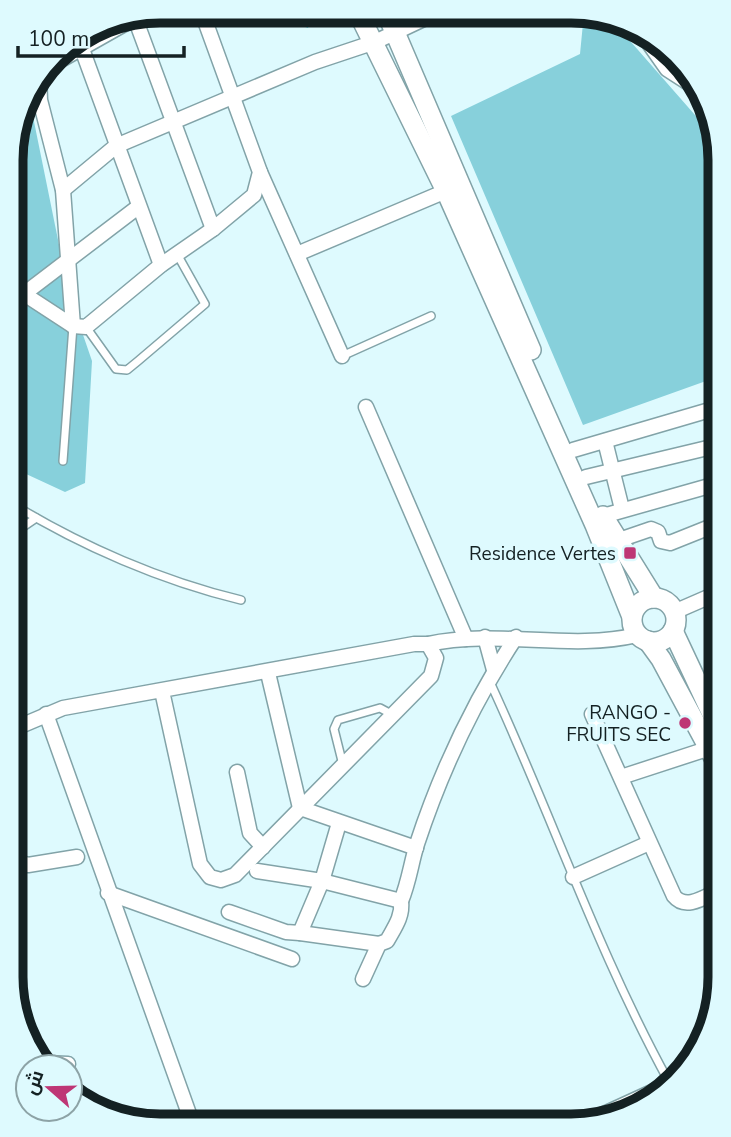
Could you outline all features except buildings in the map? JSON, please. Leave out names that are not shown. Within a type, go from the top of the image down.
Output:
[{"type":"street","points":[[206,23],[260,172],[342,356]]},
{"type":"street","points":[[364,23],[446,191],[595,525],[639,631],[661,659],[708,744]]},
{"type":"street","points":[[63,190],[116,146],[315,62],[375,42],[392,24],[603,516],[654,598]]},
{"type":"street","points":[[137,25],[214,229]]},
{"type":"street","points":[[74,53],[112,31]]},
{"type":"street","points":[[82,49],[161,265]]},
{"type":"street","points":[[654,50],[667,69],[682,79]]},
{"type":"street","points":[[40,94],[63,190],[69,262],[80,327]]},
{"type":"street","points":[[80,327],[161,265],[214,229],[254,195],[260,172]]},
{"type":"street","points":[[297,254],[446,191]]},
{"type":"street","points":[[80,327],[24,294],[69,262],[138,206]]},
{"type":"street","points":[[366,407],[466,639]]},
{"type":"street","points":[[573,450],[708,411]]},
{"type":"street","points":[[604,441],[611,471],[629,507],[645,529]]},
{"type":"street","points":[[586,477],[708,448]]},
{"type":"street","points":[[603,516],[708,487]]},
{"type":"street","points":[[617,541],[645,529],[654,529],[661,541],[670,543],[708,528]]},
{"type":"street","points":[[639,631],[642,601],[654,598],[666,602],[708,703]]},
{"type":"street","points":[[23,725],[63,708],[466,639],[516,637],[606,641],[639,631],[659,641],[673,621],[708,599]]},
{"type":"street","points":[[485,637],[491,675]]},
{"type":"street","points":[[229,912],[286,932],[379,944],[387,941],[402,912],[401,901],[416,848],[444,772],[491,675],[516,637]]},
{"type":"street","points":[[162,691],[202,869],[215,879],[231,878],[434,672],[435,653],[428,644]]},
{"type":"street","points":[[268,673],[300,808]]},
{"type":"street","points":[[46,714],[189,1114]]},
{"type":"street","points":[[592,714],[649,843],[678,901],[690,903],[708,895]]},
{"type":"street","points":[[621,777],[708,749]]},
{"type":"street","points":[[237,772],[250,833],[263,847]]},
{"type":"street","points":[[300,808],[416,848]]},
{"type":"street","points":[[300,933],[322,881],[339,823]]},
{"type":"street","points":[[573,877],[649,843]]},
{"type":"street","points":[[23,864],[77,857]]},
{"type":"street","points":[[257,871],[322,881],[401,901]]},
{"type":"street","points":[[108,893],[292,959]]},
{"type":"street","points":[[363,979],[379,944]]},
{"type":"lane","points":[[80,327],[116,369],[127,370],[205,304],[177,254]]},
{"type":"lane","points":[[342,356],[431,316]]},
{"type":"lane","points":[[63,461],[80,327]]},
{"type":"lane","points":[[23,510],[133,564],[202,590],[241,600]]},
{"type":"lane","points":[[23,527],[36,518]]},
{"type":"lane","points":[[491,675],[625,997],[666,1076]]},
{"type":"lane","points":[[343,766],[334,729],[338,720],[380,708],[393,716]]},
{"type":"shaded area","points":[[583,24],[623,33],[704,125],[708,151],[708,380],[583,425],[451,116],[580,54]]},
{"type":"shaded area","points":[[32,111],[69,294],[92,361],[85,483],[65,492],[23,473],[23,160],[27,124]]},
{"type":"place","name":"Residence Vertes","points":[[630,553]]},
{"type":"place","name":"RANGO - FRUITS SEC","points":[[685,723]]}]
